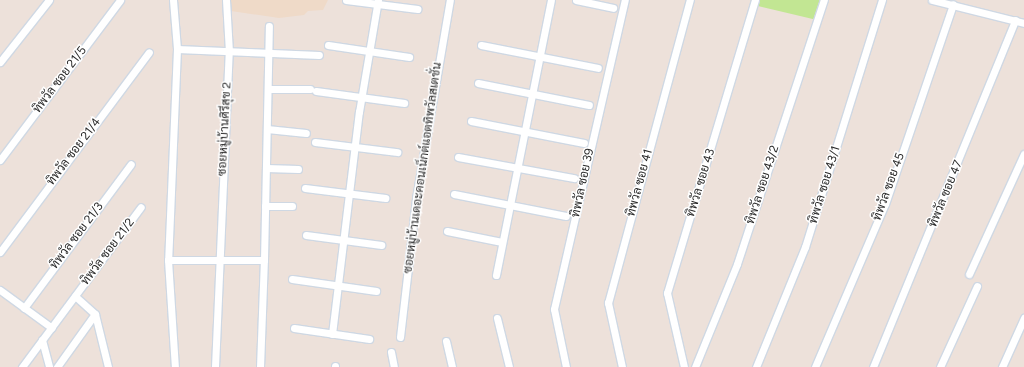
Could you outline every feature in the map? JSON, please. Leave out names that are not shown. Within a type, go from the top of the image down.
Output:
[{"type":"street","points":[[0,62],[49,0]]},
{"type":"street","name":"ทิพวัล ซอย 21/5","points":[[0,160],[120,0]]},
{"type":"street","points":[[173,0],[177,49],[168,260],[175,367]]},
{"type":"street","name":"ซอยหมู่บ้านศิรีสุข 2","points":[[215,367],[229,52],[226,0]]},
{"type":"street","points":[[346,0],[377,2],[417,10]]},
{"type":"street","name":"ซอยหมู่บ้านเดอะคอนเน็กต์แอตทิพวัลสเตชั่น","points":[[400,337],[416,198],[450,0]]},
{"type":"street","points":[[496,275],[551,0]]},
{"type":"street","points":[[576,0],[613,8]]},
{"type":"street","name":"ทิพวัล ซอย 39","points":[[566,367],[554,309],[625,0]]},
{"type":"street","name":"ทิพวัล ซอย 41","points":[[622,367],[608,303],[690,0]]},
{"type":"street","name":"ทิพวัล ซอย 43","points":[[684,367],[668,292],[755,0]]},
{"type":"street","name":"ทิพวัล ซอย 43/2","points":[[695,367],[737,264],[824,0]]},
{"type":"street","name":"ทิพวัล ซอย 43/1","points":[[756,367],[805,247],[882,0]]},
{"type":"street","points":[[932,0],[953,4],[1024,23]]},
{"type":"street","points":[[332,334],[355,147],[377,2]]},
{"type":"street","name":"ทิพวัล ซอย 45","points":[[815,367],[885,204],[953,4]]},
{"type":"street","name":"ทิพวัล ซอย 47","points":[[873,367],[1015,20]]},
{"type":"street","points":[[260,367],[269,26]]},
{"type":"street","points":[[328,45],[409,57]]},
{"type":"street","points":[[481,45],[598,68]]},
{"type":"street","points":[[177,49],[319,55]]},
{"type":"street","name":"ทิพวัล ซอย 21/4","points":[[0,252],[149,52]]},
{"type":"street","points":[[478,83],[589,105]]},
{"type":"street","points":[[268,89],[313,90],[404,103]]},
{"type":"street","points":[[471,121],[584,143]]},
{"type":"street","points":[[267,130],[306,133]]},
{"type":"street","points":[[315,142],[397,152]]},
{"type":"street","points":[[969,274],[1024,154]]},
{"type":"street","points":[[458,157],[574,178]]},
{"type":"street","name":"ทิพวัล ซอย 21/3","points":[[24,308],[131,164]]},
{"type":"street","points":[[266,168],[298,169]]},
{"type":"street","points":[[305,188],[385,198]]},
{"type":"street","points":[[454,194],[566,216]]},
{"type":"street","points":[[265,206],[292,206]]},
{"type":"street","name":"ทิพวัล ซอย 21/2","points":[[22,367],[141,207]]},
{"type":"street","points":[[446,231],[502,242]]},
{"type":"street","points":[[306,235],[381,244]]},
{"type":"street","points":[[168,260],[264,260]]},
{"type":"street","points":[[292,278],[376,291]]},
{"type":"street","points":[[940,367],[977,286]]},
{"type":"street","points":[[0,290],[52,328]]},
{"type":"street","points":[[75,296],[95,314],[108,367]]},
{"type":"street","points":[[57,367],[95,314]]},
{"type":"street","points":[[497,318],[508,367]]},
{"type":"street","points":[[1002,367],[1024,318]]},
{"type":"street","points":[[294,328],[369,339]]},
{"type":"street","points":[[42,340],[49,367]]},
{"type":"street","points":[[446,340],[452,367]]},
{"type":"street","points":[[391,352],[394,367]]},
{"type":"shaded area","points":[[230,0],[328,0],[323,10],[308,11],[304,15],[279,18],[231,11]]},
{"type":"green space","points":[[755,0],[824,0],[817,20],[754,5]]}]
